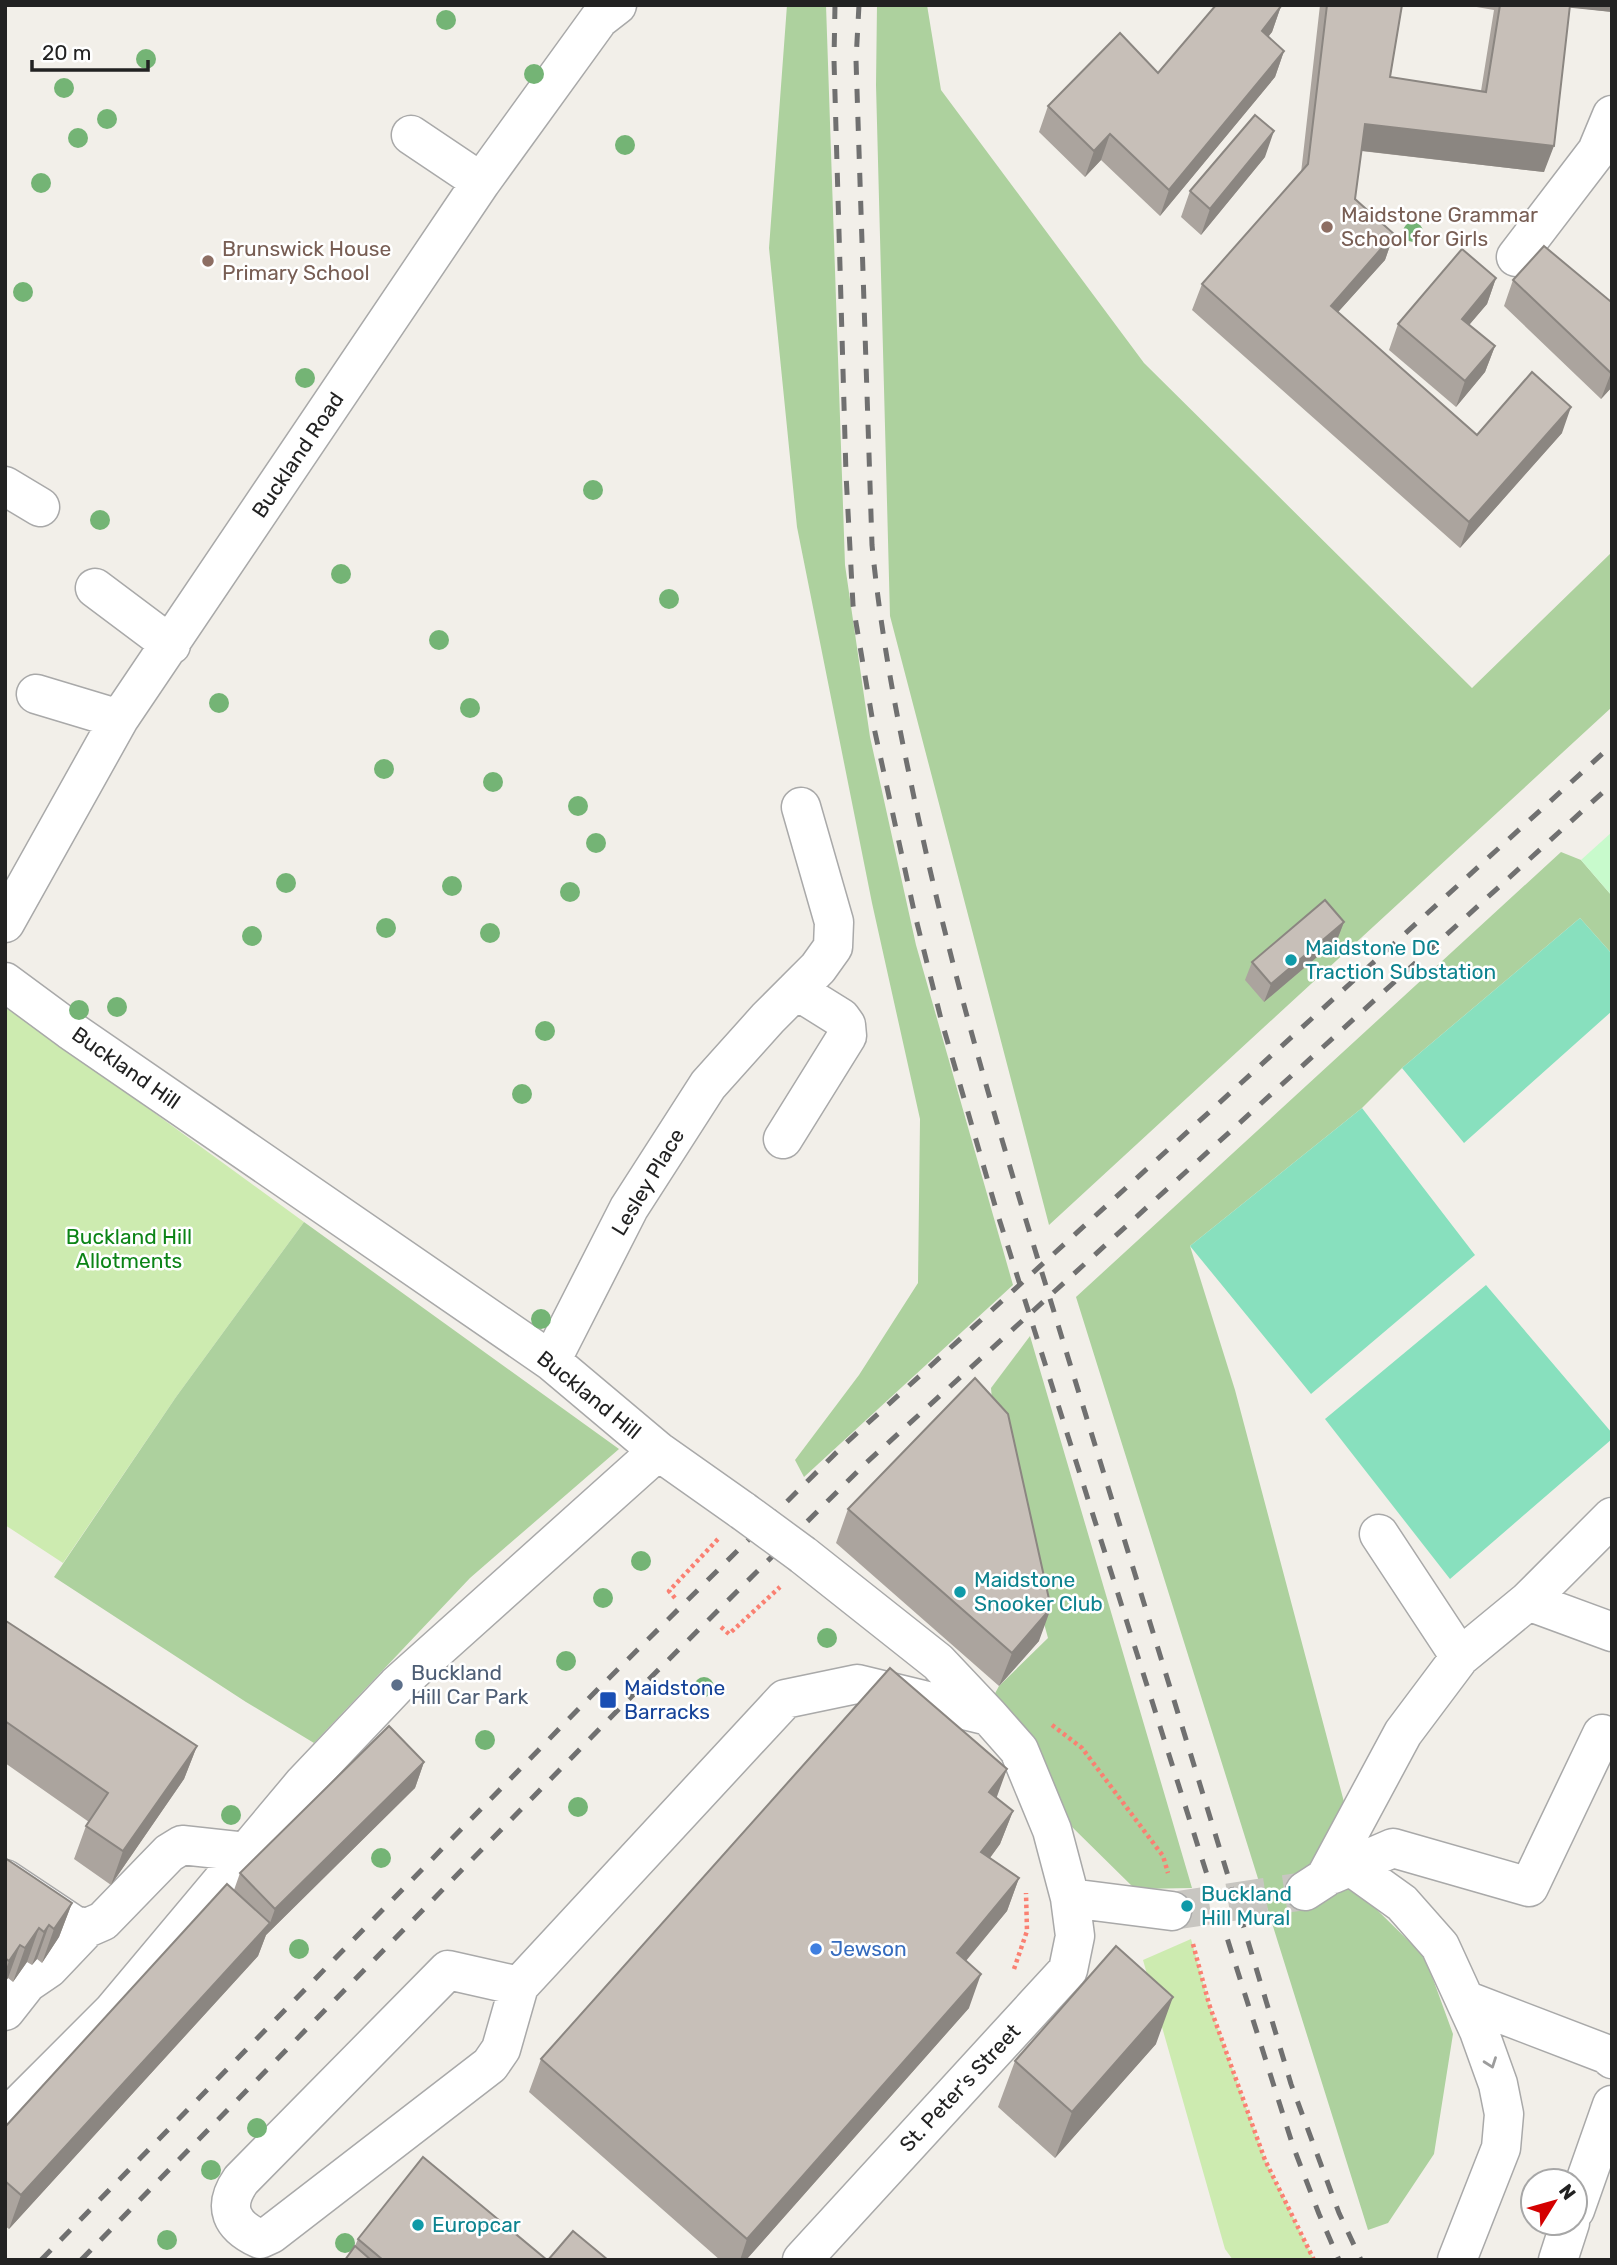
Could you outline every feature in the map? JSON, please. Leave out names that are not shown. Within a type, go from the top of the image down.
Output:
[{"type":"street","name":"Buckland Road","points":[[5,923],[119,719],[599,10]]},
{"type":"street","points":[[1516,257],[1597,151],[1612,115]]},
{"type":"street","points":[[411,135],[481,182]]},
{"type":"street","points":[[5,486],[40,507]]},
{"type":"street","points":[[95,588],[171,645]]},
{"type":"street","points":[[36,694],[119,719]]},
{"type":"street","name":"Lesley Place","points":[[551,1361],[629,1208],[708,1085],[768,1018],[818,968],[833,947],[834,922],[801,807]]},
{"type":"street","name":"Buckland Hill","points":[[5,982],[70,1030],[551,1361],[735,1520],[803,1555],[938,1662],[1018,1750],[1052,1830],[1070,1898]]},
{"type":"street","points":[[783,1139],[848,1036],[841,1018],[796,990]]},
{"type":"street","points":[[5,2119],[114,2011],[246,1852],[298,1778],[397,1685],[658,1451]]},
{"type":"street","points":[[1326,1878],[1403,1732],[1460,1657],[1528,1601],[1612,1517]]},
{"type":"street","points":[[1379,1534],[1460,1657]]},
{"type":"street","points":[[1528,1601],[1612,1632]]},
{"type":"street","points":[[519,1986],[448,1970],[241,2180],[232,2194],[230,2207],[235,2219],[248,2234],[260,2239],[271,2234],[490,2065],[501,2049],[519,1986],[785,1699],[857,1685],[989,1716]]},
{"type":"street","points":[[1326,1878],[1393,1849],[1529,1887],[1602,1734]]},
{"type":"street","points":[[5,2011],[27,1983],[49,1968],[87,1928],[103,1921],[169,1853],[182,1845],[246,1852]]},
{"type":"street","points":[[1326,1878],[1402,1903],[1440,1946],[1465,2000],[1498,2084],[1504,2114],[1501,2148],[1457,2260]]},
{"type":"street","points":[[5,1879],[74,1926],[87,1928]]},
{"type":"street","points":[[1070,1898],[1172,1911]]},
{"type":"street","name":"St. Peter's Street","points":[[802,2260],[1068,1970],[1075,1936],[1070,1898]]},
{"type":"street","points":[[1465,2000],[1606,2054],[1612,2059]]},
{"type":"street","points":[[1589,2170],[1612,2105]]},
{"type":"street","points":[[1558,2260],[1565,2237]]},
{"type":"path","points":[[675,1598],[669,1591],[735,1520]]},
{"type":"path","points":[[721,1627],[729,1634],[781,1587]]},
{"type":"path","points":[[1012,1975],[1027,1931],[1026,1892]]},
{"type":"green space","points":[[787,5],[826,5],[845,565],[870,737],[916,945],[1013,1285],[804,1477],[795,1460],[859,1375],[918,1283],[920,1119],[872,903],[797,527],[769,248]]},
{"type":"green space","points":[[877,5],[927,5],[941,90],[1144,363],[1472,688],[1612,552],[1612,707],[1049,1225],[890,616],[876,85]]},
{"type":"green space","points":[[1612,832],[1612,896],[1581,860]]},
{"type":"green space","points":[[1561,852],[1581,860],[1612,896],[1612,954],[1580,918],[1402,1068],[1362,1108],[1190,1246],[1235,1390],[1371,1904],[1425,1957],[1453,2034],[1434,2154],[1388,2223],[1368,2230],[1076,1297]]},
{"type":"green space","points":[[1580,918],[1612,954],[1612,1011],[1464,1143],[1402,1068]]},
{"type":"green space","name":"Buckland Hill Allotments","points":[[5,1004],[304,1222],[176,1397],[63,1563],[5,1525]]},
{"type":"green space","points":[[1362,1108],[1475,1255],[1311,1394],[1190,1246]]},
{"type":"green space","points":[[304,1222],[619,1449],[470,1578],[314,1743],[54,1577],[176,1397]]},
{"type":"green space","points":[[1486,1285],[1612,1433],[1612,1439],[1450,1579],[1325,1419]]},
{"type":"green space","points":[[1030,1336],[1192,1888],[1135,1889],[1068,1823],[992,1699],[999,1686],[1048,1638],[996,1448],[991,1388]]},
{"type":"green space","points":[[1191,1939],[1209,2004],[1265,2160],[1314,2260],[1233,2260],[1225,2249],[1143,1960]]},
{"type":"building","points":[[1216,5],[1280,5],[1262,31],[1284,51],[1169,190],[1110,134],[1094,151],[1048,106],[1120,33],[1158,73]]},
{"type":"building","points":[[1327,5],[1402,5],[1390,77],[1486,92],[1500,5],[1570,5],[1554,146],[1365,124],[1355,199],[1394,234],[1331,306],[1477,435],[1532,372],[1571,407],[1469,522],[1202,284],[1308,164]]},
{"type":"building","points":[[1255,115],[1274,131],[1210,209],[1190,191]]},
{"type":"building","points":[[1544,246],[1610,301],[1612,299],[1611,373],[1513,280]]},
{"type":"building","points":[[1462,249],[1496,278],[1462,319],[1495,346],[1465,381],[1398,324]]},
{"type":"building","points":[[1325,900],[1344,922],[1271,984],[1252,962]]},
{"type":"building","name":"Maidstone Snooker Club","points":[[975,1378],[1008,1414],[1051,1608],[1012,1653],[848,1509]]},
{"type":"building","points":[[6,1621],[197,1746],[123,1851],[86,1826],[108,1793],[5,1721]]},
{"type":"building","name":"Jewson","points":[[890,1668],[1007,1769],[989,1792],[1013,1811],[981,1852],[1019,1878],[957,1953],[981,1974],[747,2239],[541,2059]]},
{"type":"building","points":[[389,1726],[424,1762],[275,1909],[240,1873]]},
{"type":"building","points":[[5,1858],[72,1903],[54,1929],[49,1925],[44,1932],[39,1928],[25,1948],[20,1945],[9,1961],[5,1958]]},
{"type":"building","points":[[227,1884],[270,1923],[21,2195],[5,2181],[5,2127]]},
{"type":"building","points":[[1116,1946],[1173,1997],[1072,2112],[1015,2061]]},
{"type":"building","points":[[423,2157],[547,2260],[383,2260],[358,2239]]},
{"type":"building","points":[[573,2231],[608,2260],[548,2260]]},
{"type":"building","points":[[355,2246],[371,2260],[345,2260]]},
{"type":"tunnel","points":[[1172,1911],[1305,1891]]},
{"type":"railway","points":[[835,5],[834,60],[846,474],[853,605],[873,723],[914,911],[941,1019],[996,1209],[1293,2146],[1339,2260]]},
{"type":"railway","points":[[859,5],[856,60],[872,545],[893,694],[925,849],[957,979],[1012,1173],[1291,2084],[1339,2213],[1361,2260]]},
{"type":"railway","points":[[41,2260],[598,1689],[846,1443],[1612,745]]},
{"type":"railway","points":[[81,2260],[619,1709],[866,1463],[1612,784]]},
{"type":"place","name":"Maidstone Grammar School for Girls","points":[[1327,227]]},
{"type":"place","name":"Brunswick House Primary School","points":[[208,261]]},
{"type":"place","name":"Maidstone DC Traction Substation","points":[[1291,960]]},
{"type":"place","name":"Maidstone Snooker Club","points":[[960,1592]]},
{"type":"place","name":"Buckland Hill Car Park","points":[[397,1685]]},
{"type":"place","name":"Maidstone Barracks","points":[[608,1700]]},
{"type":"place","name":"Buckland Hill Mural","points":[[1187,1906]]},
{"type":"place","name":"Jewson","points":[[816,1949]]},
{"type":"place","name":"Europcar","points":[[418,2225]]}]
